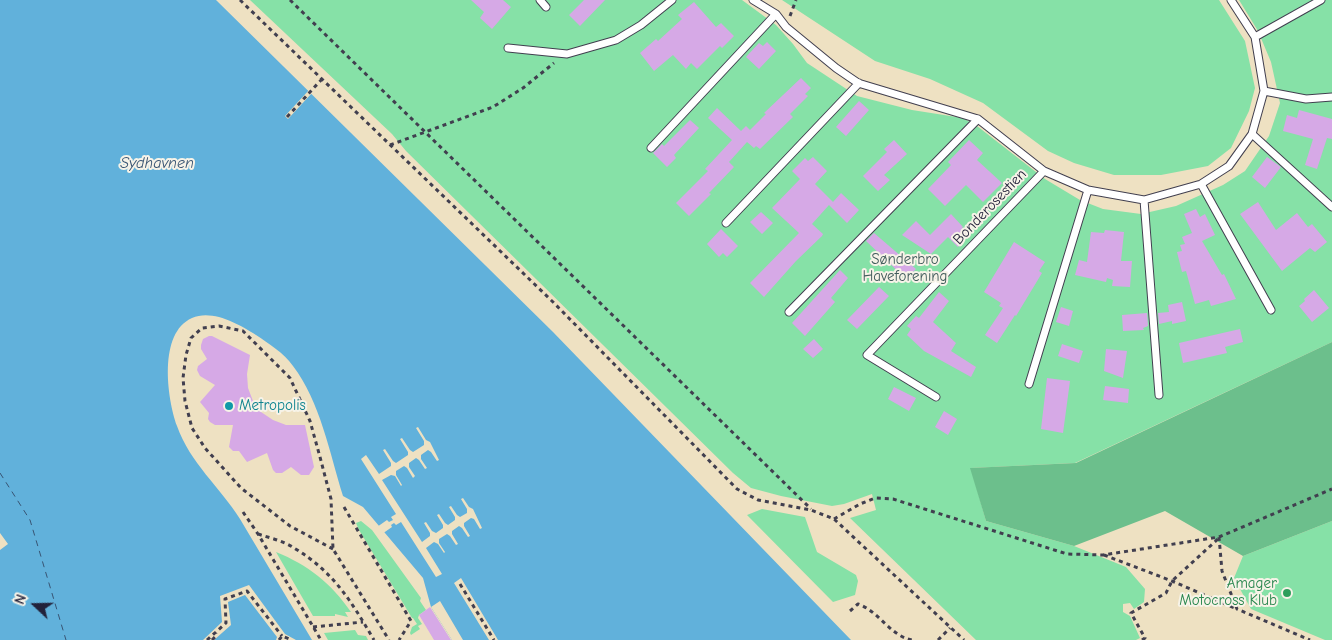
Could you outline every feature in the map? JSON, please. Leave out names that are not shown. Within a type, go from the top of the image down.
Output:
[{"type":"lane","points":[[540,0],[546,7]]},
{"type":"lane","points":[[508,48],[567,54],[616,40],[641,24],[672,0]]},
{"type":"lane","name":"Bonderosestien","points":[[753,0],[776,14],[786,26],[836,68],[860,84],[978,119],[1044,171],[1088,190],[1144,200],[1201,184],[1229,166],[1252,134],[1264,91],[1255,37],[1230,0]]},
{"type":"lane","points":[[1255,37],[1321,0]]},
{"type":"lane","points":[[651,148],[776,14]]},
{"type":"lane","points":[[726,223],[860,84]]},
{"type":"lane","points":[[1264,91],[1306,99],[1332,97]]},
{"type":"lane","points":[[789,312],[978,119]]},
{"type":"lane","points":[[1252,134],[1332,207]]},
{"type":"lane","name":"Bonderosestien","points":[[936,397],[867,356],[1044,171]]},
{"type":"lane","points":[[1201,184],[1271,310]]},
{"type":"lane","points":[[1029,384],[1088,190]]},
{"type":"lane","points":[[1144,200],[1158,395]]},
{"type":"path","points":[[240,0],[553,302],[737,489],[758,500],[811,510],[834,519],[964,640]]},
{"type":"path","points":[[290,0],[811,510]]},
{"type":"path","points":[[390,145],[493,107],[523,88],[567,54]]},
{"type":"path","points":[[287,117],[322,79]]},
{"type":"path","points":[[333,548],[290,526],[241,488],[204,448],[192,428],[185,401],[183,378],[186,355],[191,338],[202,328],[219,326],[243,331],[290,378],[310,421],[331,499],[333,548],[389,640]]},
{"type":"path","points":[[189,434],[192,428]]},
{"type":"path","points":[[834,519],[875,498],[893,499],[1067,554],[1103,555],[1219,537],[1332,489]]},
{"type":"path","points":[[344,507],[411,622],[400,640]]},
{"type":"path","points":[[243,512],[321,640]]},
{"type":"path","points":[[258,534],[293,547],[320,566],[343,590],[374,640]]},
{"type":"path","points":[[1142,640],[1145,638],[1130,613],[1166,593],[1172,580],[1219,537]]},
{"type":"path","points":[[1219,537],[1222,571],[1237,610]]},
{"type":"path","points":[[1103,555],[1172,580],[1237,610],[1310,640]]},
{"type":"path","points":[[460,584],[494,640]]},
{"type":"path","points":[[208,640],[226,623],[225,599],[246,591],[282,636],[292,640]]},
{"type":"path","points":[[850,611],[858,604],[866,607],[901,639],[912,640]]},
{"type":"path","points":[[313,627],[364,622]]},
{"type":"path","points":[[938,640],[950,628]]},
{"type":"path","points":[[212,640],[216,633]]},
{"type":"path","points":[[279,640],[282,636]]},
{"type":"green space","name":"Sønderbro Haveforening","points":[[250,0],[742,0],[776,25],[807,63],[857,96],[912,110],[963,118],[977,126],[1045,179],[1080,200],[1103,209],[1141,214],[1176,206],[1223,185],[1245,171],[1269,136],[1280,103],[1271,62],[1258,31],[1239,0],[1332,0],[1332,342],[1075,463],[971,468],[986,521],[1074,546],[1126,567],[1145,589],[1144,602],[1134,609],[1130,603],[1123,604],[1123,612],[1130,616],[1140,638],[1136,640],[976,640],[850,518],[876,510],[872,494],[844,504],[832,506],[751,488],[733,473],[406,151],[392,134]]},
{"type":"green space","points":[[782,0],[1219,0],[1245,41],[1255,88],[1249,111],[1231,148],[1208,166],[1161,175],[1114,175],[1074,163],[1048,151],[983,103],[930,79],[875,61]]},
{"type":"green space","points":[[1332,342],[1332,521],[1243,556],[1165,511],[1074,546],[986,521],[970,468],[1076,463]]},
{"type":"green space","points":[[762,509],[805,517],[817,552],[856,575],[858,581],[855,595],[833,602],[747,515]]},
{"type":"green space","points":[[361,521],[372,530],[421,598],[420,601],[426,610],[418,618],[422,624],[418,626],[420,629],[411,635],[412,627],[417,624],[359,530],[356,523]]},
{"type":"green space","name":"Amager Motocross Klub","points":[[1332,521],[1332,640],[1325,640],[1251,609],[1234,578],[1243,556]]},
{"type":"green space","points":[[276,552],[309,569],[327,584],[351,612],[345,612],[348,617],[335,614],[335,616],[313,616]]},
{"type":"green space","points":[[355,630],[358,635],[366,636],[368,640],[328,640],[324,633]]},
{"type":"water","name":"Sydhavnen","points":[[0,0],[216,0],[553,332],[851,640],[452,640],[431,607],[423,578],[363,507],[343,496],[317,411],[293,366],[276,349],[234,322],[208,315],[192,318],[181,326],[174,337],[168,367],[168,383],[173,414],[190,452],[240,519],[312,640],[0,640],[0,550],[8,544],[0,533]]},
{"type":"pier","points":[[309,90],[312,93],[288,119],[285,116]]},
{"type":"pier","points":[[418,427],[426,440],[430,442],[439,460],[437,461],[428,450],[421,455],[421,459],[427,468],[425,469],[416,458],[409,463],[409,467],[415,476],[413,478],[404,466],[396,471],[401,486],[395,476],[391,475],[382,480],[422,542],[430,536],[424,523],[426,522],[432,531],[436,533],[443,528],[437,515],[439,514],[448,525],[455,520],[449,507],[451,506],[460,517],[467,513],[467,509],[461,499],[463,498],[469,507],[473,509],[482,528],[480,529],[474,519],[471,518],[464,523],[470,536],[468,537],[459,526],[452,531],[458,544],[456,545],[447,534],[439,539],[444,553],[438,544],[434,542],[426,548],[442,574],[436,577],[401,522],[396,525],[394,523],[391,525],[392,527],[382,534],[377,527],[387,520],[389,522],[393,520],[391,517],[396,514],[361,459],[366,455],[379,474],[391,466],[383,450],[385,449],[396,463],[408,455],[400,439],[402,438],[413,452],[424,445],[424,441],[416,428]]},
{"type":"pier","points":[[461,578],[498,640],[489,640],[454,583]]},
{"type":"pier","points":[[249,585],[285,634],[296,640],[276,640],[277,637],[245,595],[228,602],[231,625],[214,640],[203,640],[222,622],[220,596]]},
{"type":"pier","points":[[440,601],[463,640],[452,640],[431,607]]},
{"type":"building","points":[[471,0],[503,0],[511,7],[492,29],[480,18],[484,12]]},
{"type":"building","points":[[584,0],[605,0],[580,26],[569,15]]},
{"type":"building","points":[[694,2],[716,27],[721,23],[734,36],[722,48],[720,46],[697,69],[691,63],[686,69],[673,55],[654,71],[640,53],[656,39],[658,41],[682,19],[678,15]]},
{"type":"building","points":[[767,42],[776,51],[759,69],[746,57],[759,43],[763,46]]},
{"type":"building","points":[[801,78],[811,88],[805,94],[808,96],[790,114],[793,117],[760,149],[756,146],[754,148],[747,142],[729,162],[734,167],[689,216],[676,203],[708,171],[705,169],[732,140],[708,118],[717,108],[741,131],[746,126],[750,130],[766,114],[764,113]]},
{"type":"building","points":[[859,101],[869,110],[846,136],[836,127]]},
{"type":"building","points":[[1299,110],[1332,119],[1332,139],[1327,138],[1317,169],[1305,165],[1313,139],[1283,131],[1287,115],[1297,118]]},
{"type":"building","points":[[690,120],[699,128],[674,155],[676,158],[667,167],[653,153],[662,144],[664,146]]},
{"type":"building","points":[[894,140],[907,154],[884,175],[890,180],[878,191],[863,176],[887,152],[884,149]]},
{"type":"building","points":[[969,140],[983,153],[977,160],[1002,183],[983,202],[966,185],[945,206],[928,189],[951,165],[948,162]]},
{"type":"building","points":[[813,157],[827,171],[815,184],[833,202],[841,193],[859,210],[847,223],[829,205],[812,224],[823,234],[822,236],[796,261],[764,297],[750,283],[799,233],[772,208],[800,179],[792,171],[805,158],[808,161]]},
{"type":"building","points":[[1267,157],[1281,167],[1265,188],[1252,177]]},
{"type":"building","points":[[1258,202],[1276,230],[1297,213],[1308,227],[1312,224],[1327,242],[1315,252],[1310,248],[1282,271],[1240,214]]},
{"type":"building","points":[[1196,209],[1200,217],[1205,214],[1215,235],[1202,241],[1222,275],[1224,274],[1236,299],[1211,306],[1209,300],[1195,304],[1186,271],[1182,272],[1177,252],[1182,251],[1180,245],[1185,244],[1182,237],[1192,233],[1184,214]]},
{"type":"building","points":[[761,212],[773,223],[762,234],[750,222]]},
{"type":"building","points":[[951,214],[969,235],[958,247],[948,237],[931,254],[902,235],[916,221],[930,235]]},
{"type":"building","points":[[721,229],[738,246],[727,257],[723,253],[719,257],[707,244]]},
{"type":"building","points":[[1105,230],[1124,232],[1121,261],[1132,261],[1130,287],[1112,286],[1113,280],[1107,278],[1106,282],[1075,275],[1079,260],[1087,262],[1091,232],[1104,233]]},
{"type":"building","points":[[874,233],[916,269],[906,279],[866,241]]},
{"type":"building","points":[[1014,242],[1045,262],[1039,271],[1042,273],[997,343],[985,335],[1003,308],[999,306],[1001,303],[984,292]]},
{"type":"building","points":[[840,270],[848,278],[831,298],[835,302],[805,336],[792,323]]},
{"type":"building","points":[[879,287],[889,296],[857,329],[847,320]]},
{"type":"building","points":[[1314,290],[1329,308],[1312,322],[1299,306]]},
{"type":"building","points":[[939,292],[949,301],[933,322],[956,343],[951,351],[976,367],[971,377],[924,351],[907,335],[911,329],[907,326],[916,316],[919,318]]},
{"type":"building","points":[[1182,302],[1186,321],[1172,324],[1172,321],[1159,324],[1158,313],[1169,312],[1168,305]]},
{"type":"building","points":[[1061,307],[1073,311],[1069,326],[1056,322]]},
{"type":"building","points":[[1147,313],[1148,326],[1143,328],[1144,330],[1123,331],[1122,315]]},
{"type":"building","points":[[1240,329],[1243,342],[1225,347],[1227,353],[1183,363],[1179,343]]},
{"type":"building","name":"Metropolis","points":[[209,336],[250,355],[247,374],[248,388],[253,401],[261,412],[273,420],[286,425],[305,425],[314,467],[309,475],[301,475],[291,467],[282,473],[276,473],[273,470],[267,453],[247,462],[239,451],[233,451],[229,447],[233,425],[215,425],[210,422],[208,419],[209,413],[200,402],[215,385],[200,376],[197,370],[198,366],[207,359],[201,349],[201,345],[203,339]]},
{"type":"building","points":[[814,339],[823,349],[813,358],[803,349]]},
{"type":"building","points":[[1062,344],[1083,351],[1079,363],[1058,356]]},
{"type":"building","points":[[1106,349],[1127,351],[1123,378],[1104,371]]},
{"type":"building","points":[[1047,378],[1070,381],[1063,433],[1041,429]]},
{"type":"building","points":[[1105,386],[1129,389],[1128,403],[1103,400]]},
{"type":"building","points":[[894,387],[916,398],[909,411],[888,399]]},
{"type":"building","points":[[944,411],[957,419],[948,435],[935,427]]},
{"type":"building","points":[[430,607],[451,640],[434,640],[419,615]]},
{"type":"ferry route","points":[[0,473],[30,520],[66,640]]},
{"type":"place","name":"Metropolis","points":[[229,406]]},
{"type":"place","name":"Amager Motocross Klub","points":[[1287,593]]}]
